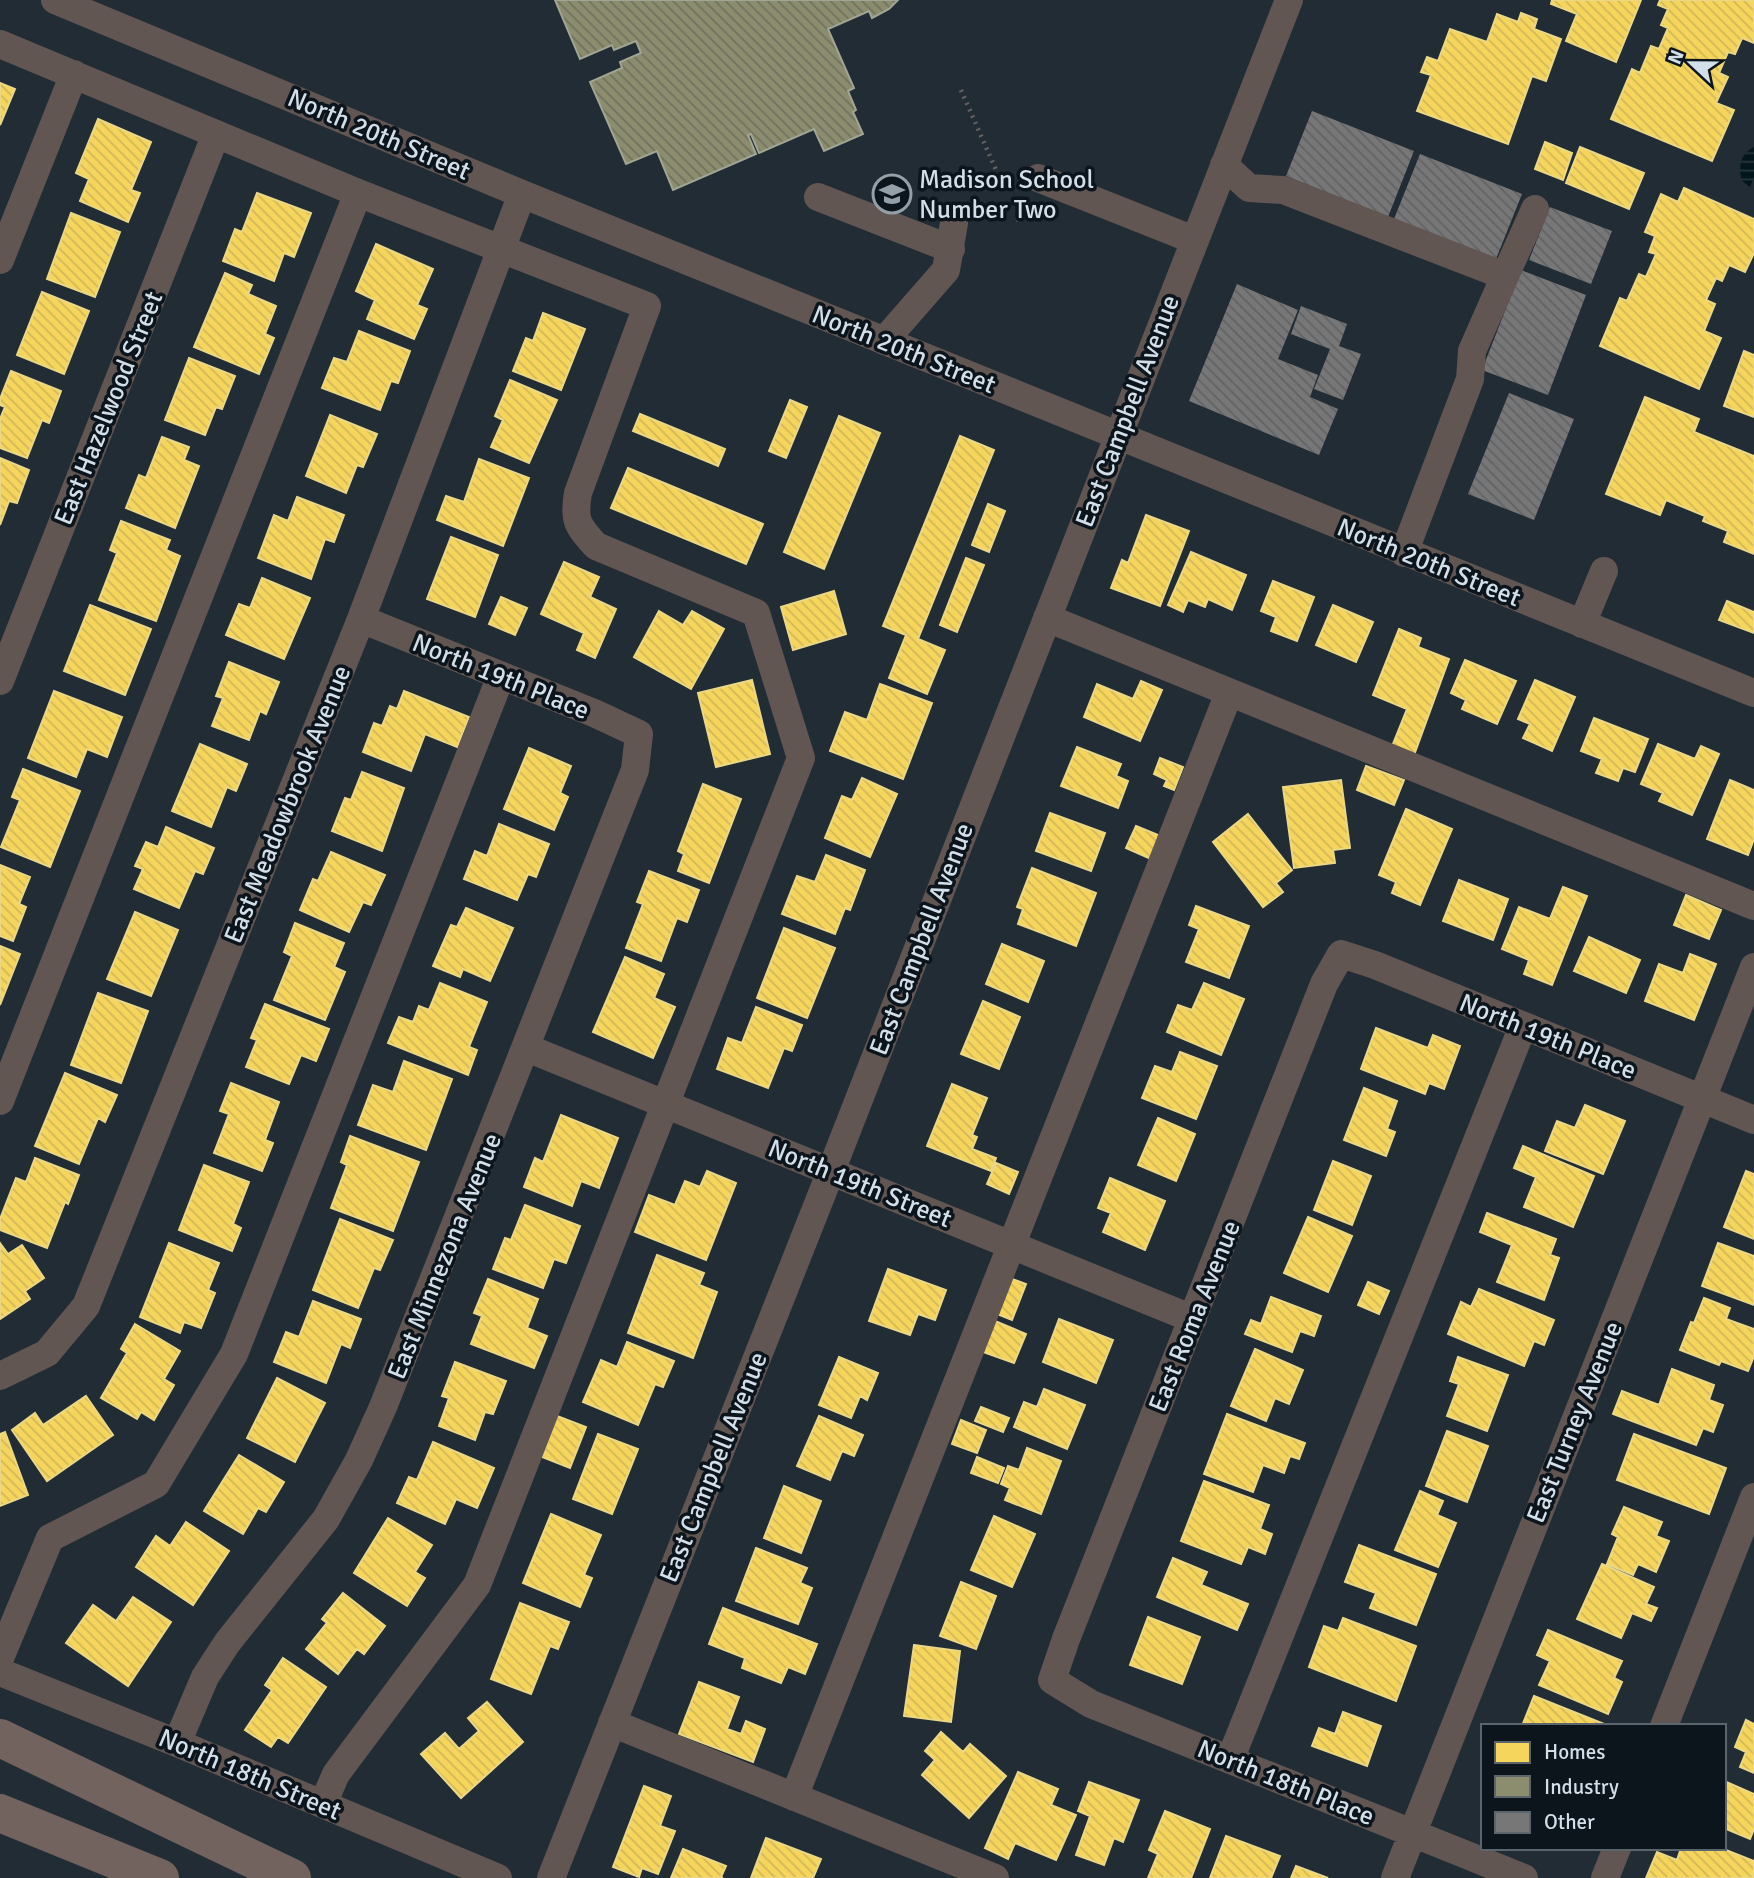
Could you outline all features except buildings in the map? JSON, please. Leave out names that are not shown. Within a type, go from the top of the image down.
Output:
[{"type":"highway","points":[[0,1738],[292,1878]]},
{"type":"highway","points":[[0,1813],[160,1878]]},
{"type":"street","name":"North 20th Street","points":[[55,0],[522,194],[1754,693]]},
{"type":"street","name":"East Campbell Avenue","points":[[551,1878],[1290,0]]},
{"type":"street","points":[[0,44],[358,193],[647,306],[578,493],[574,512],[579,527],[596,546],[756,613],[801,758],[477,1585],[336,1774],[323,1804]]},
{"type":"street","points":[[0,260],[74,74]]},
{"type":"street","name":"East Hazelwood Street","points":[[0,681],[216,134]]},
{"type":"street","points":[[1224,165],[1249,188],[1283,190],[1505,276]]},
{"type":"street","points":[[1038,178],[1194,240]]},
{"type":"street","points":[[0,1101],[358,193]]},
{"type":"street","name":"East Meadowbrook Avenue","points":[[0,1376],[47,1353],[86,1306],[362,620],[522,194]]},
{"type":"street","points":[[818,197],[953,236],[946,270],[884,341]]},
{"type":"street","points":[[1404,553],[1470,379],[1472,351],[1535,209]]},
{"type":"street","points":[[1583,624],[1604,571]]},
{"type":"street","points":[[1047,618],[1754,906]]},
{"type":"street","name":"North 19th Place","points":[[362,620],[639,734]]},
{"type":"street","points":[[0,1658],[50,1538],[156,1484],[234,1354],[501,676]]},
{"type":"street","points":[[794,1797],[1229,693]]},
{"type":"street","name":"East Minnezona Avenue","points":[[177,1743],[205,1677],[227,1643],[326,1519],[359,1460],[383,1407],[527,1048],[635,770],[639,734]]},
{"type":"street","name":"North 19th Place","points":[[1341,954],[1375,965],[1754,1120]]},
{"type":"street","name":"East Roma Avenue","points":[[1052,1680],[1324,984],[1341,954]]},
{"type":"street","name":"East Turney Avenue","points":[[1395,1878],[1754,967]]},
{"type":"street","points":[[1230,1760],[1523,1026]]},
{"type":"street","name":"North 19th Street","points":[[527,1048],[1193,1320]]},
{"type":"street","points":[[1665,1724],[1754,1497]]},
{"type":"street","name":"North 18th Street","points":[[0,1672],[499,1878]]},
{"type":"street","name":"North 18th Place","points":[[1052,1680],[1091,1704],[1524,1878]]},
{"type":"street","points":[[612,1723],[995,1878]]},
{"type":"street","points":[[1605,1878],[1616,1850]]},
{"type":"path","points":[[961,90],[1003,186]]},
{"type":"path","points":[[1016,220],[1042,207],[1050,209]]},
{"type":"shaded area","points":[[1754,147],[1754,177],[1750,187],[1742,181],[1740,166],[1743,157]]},
{"type":"place","name":"Madison School Number Two","points":[[892,194]]}]
